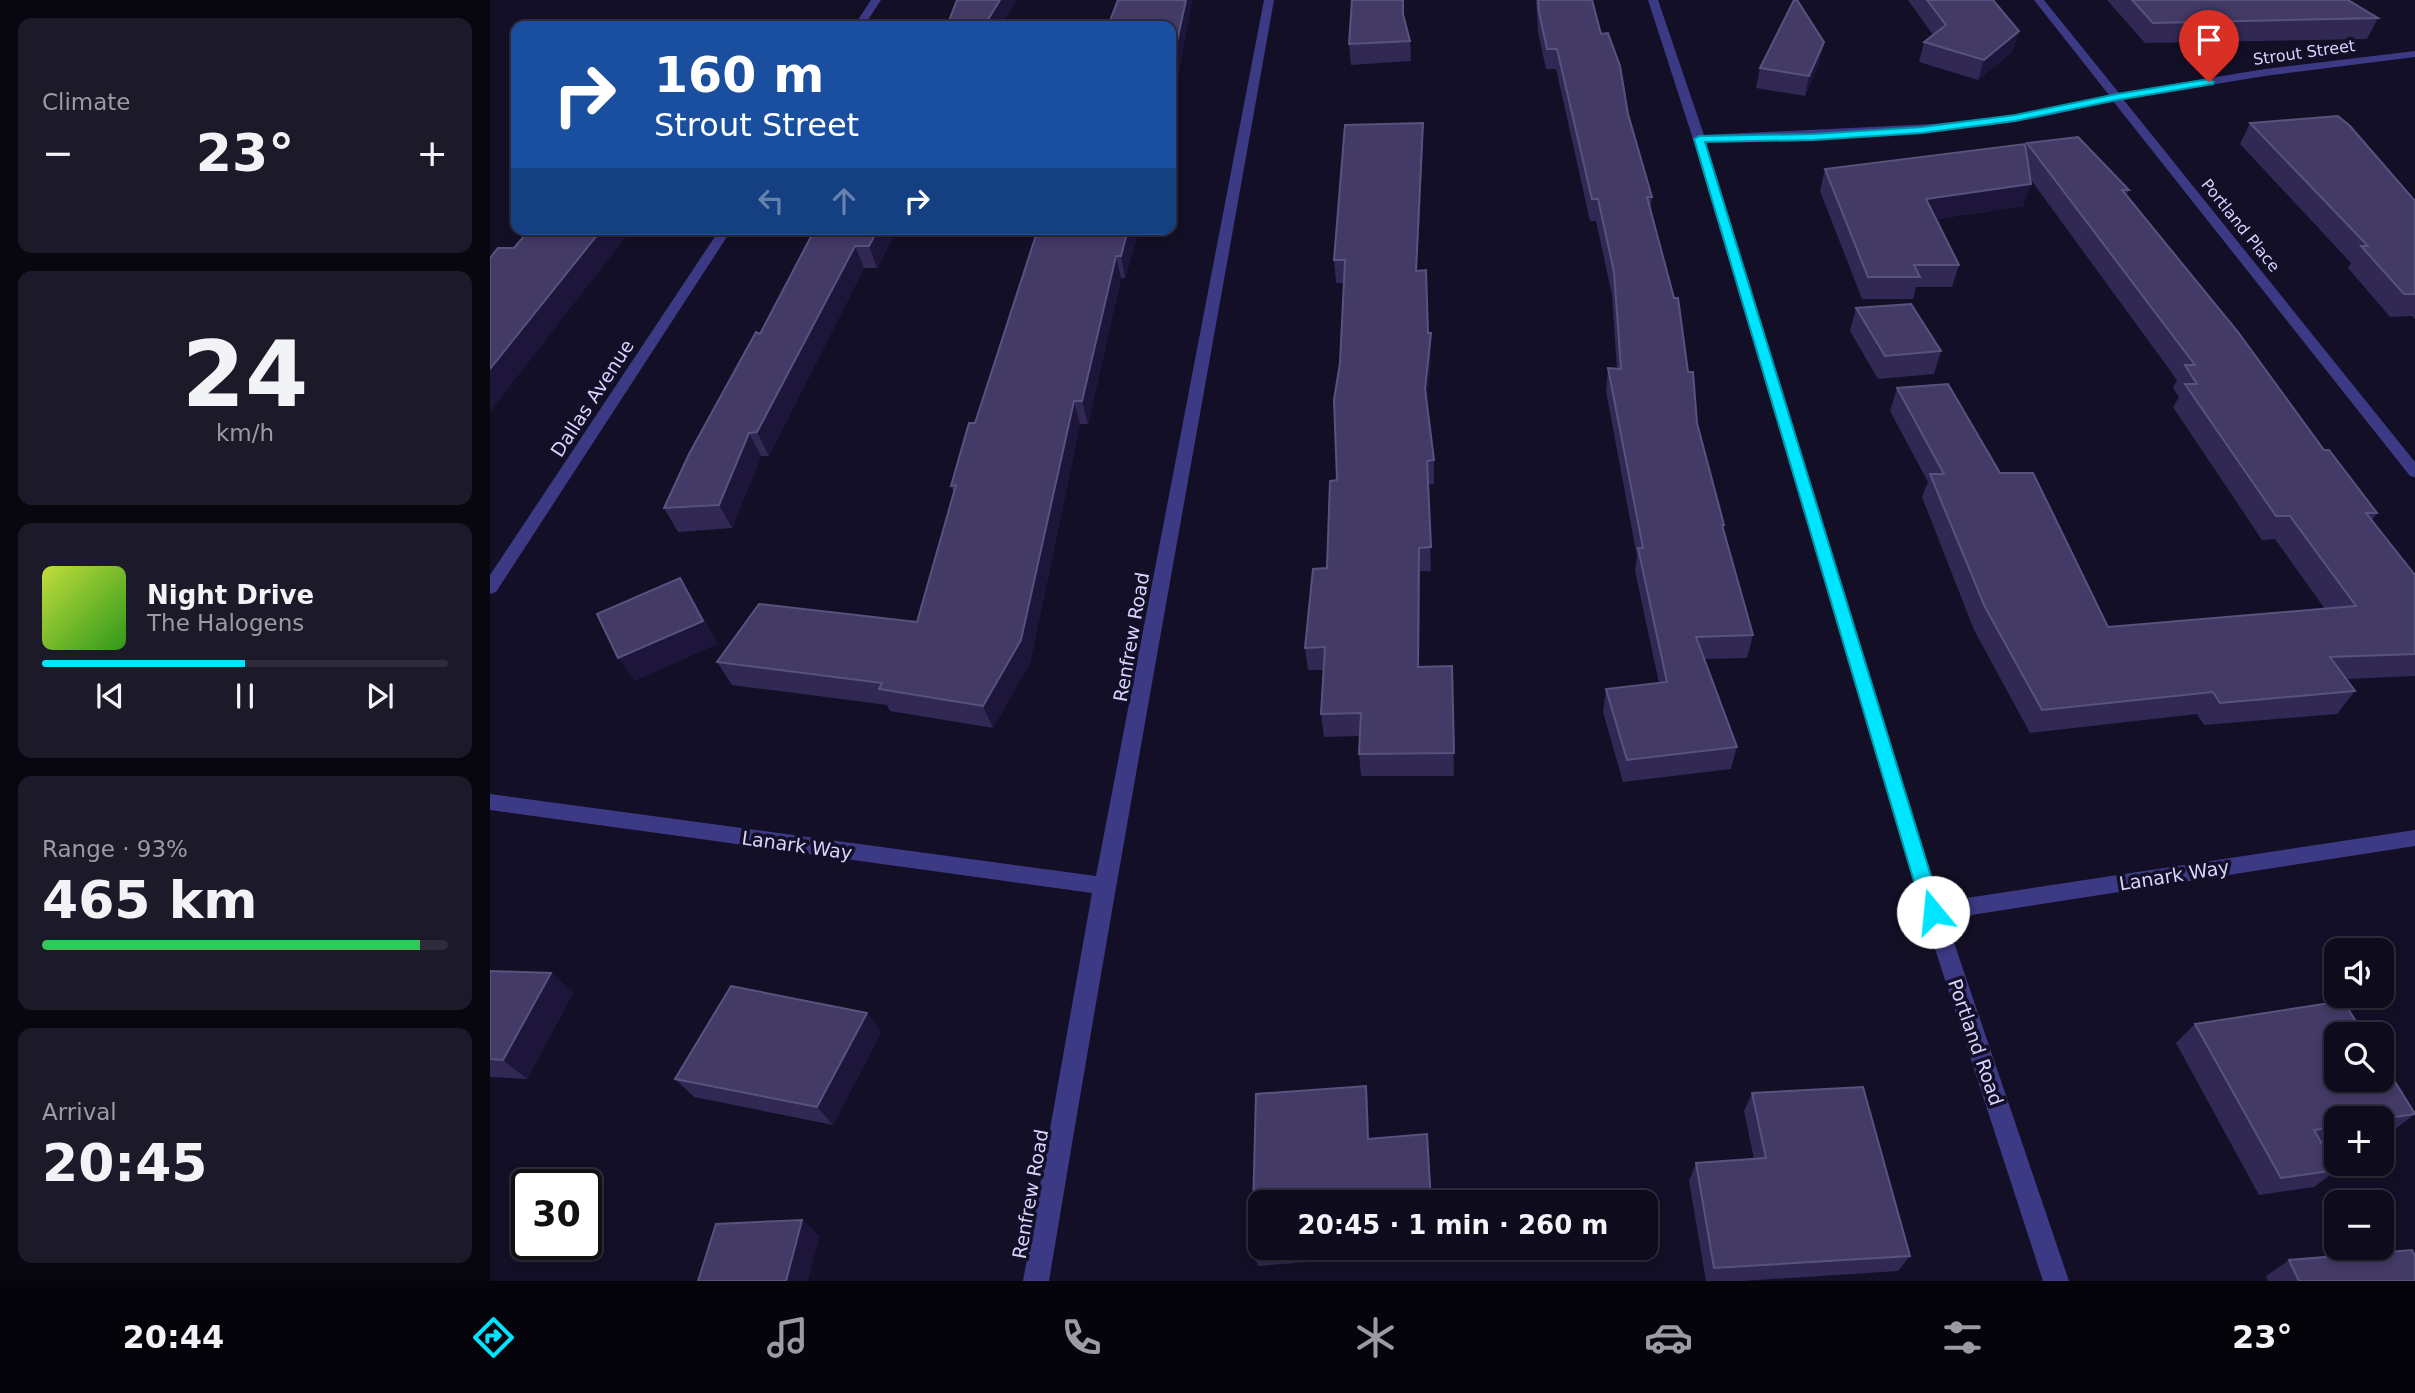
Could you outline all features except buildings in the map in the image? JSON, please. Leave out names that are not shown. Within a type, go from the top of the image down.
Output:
[{"type":"street","points":[[862,21],[876,0]]},
{"type":"street","name":"Renfrew Road","points":[[1037,1281],[1104,886],[1134,737],[1269,0]]},
{"type":"street","name":"Portland Road","points":[[1653,0],[1699,139],[1933,912],[2056,1281]]},
{"type":"street","name":"Portland Place","points":[[2039,0],[2415,472]]},
{"type":"street","name":"Strout Street","points":[[1699,139],[1814,137],[1922,130],[2015,118],[2117,97],[2415,54]]},
{"type":"street","name":"Dallas Avenue","points":[[490,588],[722,235]]},
{"type":"street","name":"Lanark Way","points":[[490,802],[1104,886]]},
{"type":"street","name":"Lanark Way","points":[[1933,912],[2415,838]]},
{"type":"route","points":[[1933,912],[1699,139],[1814,137],[1922,130],[2015,118],[2209,82]]}]
